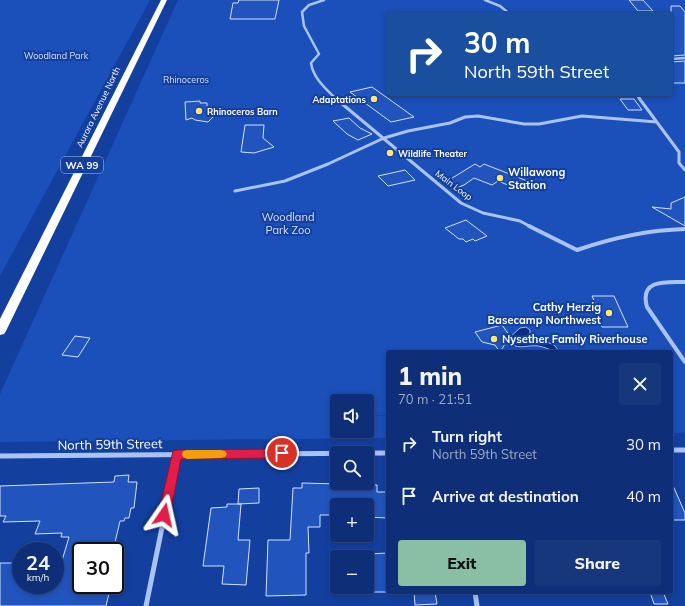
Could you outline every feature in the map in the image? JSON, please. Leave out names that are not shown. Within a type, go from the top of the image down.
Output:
[{"type":"highway","name":"Aurora Avenue North","points":[[0,331],[164,0]]},
{"type":"street","name":"Main Loop","points":[[324,0],[309,5],[302,12],[304,26],[319,54],[310,64],[312,71],[321,84],[337,100],[369,124],[461,203],[483,213],[520,221],[577,250],[626,237],[668,230],[685,229]]},
{"type":"street","points":[[485,0],[500,6],[508,12]]},
{"type":"street","points":[[673,59],[685,58]]},
{"type":"street","points":[[638,96],[679,152],[679,163],[685,170]]},
{"type":"street","points":[[235,191],[285,182],[384,138],[408,131],[450,123],[468,116],[524,124],[554,122],[582,116],[657,122]]},
{"type":"street","points":[[685,282],[657,284],[649,287],[644,293],[644,299],[685,362]]},
{"type":"street","points":[[673,450],[685,450]]},
{"type":"street","name":"North 59th Street","points":[[0,456],[386,453]]},
{"type":"street","points":[[146,606],[177,454]]},
{"type":"street","points":[[475,594],[477,606]]},
{"type":"green space","name":"Woodland Park","points":[[0,0],[150,0],[0,276]]},
{"type":"green space","name":"Woodland Park Zoo","points":[[178,0],[685,0],[685,432],[673,434],[673,350],[386,350],[386,415],[374,416],[374,394],[330,394],[330,438],[374,438],[374,416],[386,416],[386,438],[0,442],[0,394]]},
{"type":"shaded area","points":[[526,327],[530,330],[530,335],[554,345],[558,350],[538,346],[515,346],[510,337],[520,328]]},
{"type":"building","points":[[239,0],[279,0],[275,19],[230,19],[233,3],[238,3]]},
{"type":"building","points":[[629,0],[643,0],[653,11],[638,11]]},
{"type":"building","points":[[671,6],[680,6],[685,12],[685,55],[673,56],[673,12],[671,12]]},
{"type":"building","points":[[685,61],[685,83],[673,83],[673,62]]},
{"type":"building","name":"Adaptations","points":[[372,87],[414,117],[391,122],[350,92]]},
{"type":"building","points":[[620,99],[634,99],[642,110],[628,110]]},
{"type":"building","name":"Rhinoceros Barn","points":[[200,101],[200,103],[207,103],[207,110],[218,112],[208,122],[195,120],[192,118],[186,120],[185,102]]},
{"type":"building","points":[[349,118],[360,128],[372,134],[358,140],[347,134],[333,121]]},
{"type":"building","points":[[245,125],[264,125],[263,138],[274,147],[254,153],[241,152]]},
{"type":"building","name":"Willawong Station","points":[[475,164],[480,167],[484,164],[530,182],[520,190],[498,181],[492,185],[474,178],[457,188],[449,180]]},
{"type":"building","points":[[405,170],[415,180],[388,186],[378,176]]},
{"type":"building","points":[[685,197],[685,226],[652,207],[671,209],[671,203]]},
{"type":"building","points":[[466,220],[487,236],[475,241],[473,239],[466,242],[463,239],[459,239],[445,228]]},
{"type":"building","name":"Cathy Herzig Basecamp Northwest","points":[[592,296],[614,296],[628,327],[602,327],[594,310],[598,310]]},
{"type":"building","name":"Nysether Family Riverhouse","points":[[502,325],[510,336],[501,350],[499,350],[495,345],[482,342],[475,332]]},
{"type":"building","points":[[75,336],[90,338],[78,357],[62,355]]},
{"type":"building","points":[[129,475],[128,482],[137,482],[134,508],[131,508],[129,518],[125,518],[124,521],[120,521],[115,542],[72,542],[72,594],[109,594],[106,606],[0,606],[0,563],[12,563],[12,594],[64,594],[64,554],[69,537],[61,537],[62,533],[35,534],[40,521],[3,522],[6,516],[0,516],[0,486],[114,482],[115,476]]},
{"type":"building","points":[[302,483],[330,484],[330,490],[374,490],[374,485],[377,485],[377,492],[386,492],[386,518],[374,517],[374,498],[330,498],[330,515],[320,515],[320,527],[308,527],[309,553],[306,553],[306,595],[266,596],[268,540],[290,540],[293,488],[302,488]]},
{"type":"building","points":[[673,486],[685,513],[685,520],[673,520]]},
{"type":"building","points":[[259,488],[259,503],[238,504],[239,489]]},
{"type":"building","points":[[227,504],[241,504],[238,540],[250,540],[246,585],[222,584],[224,566],[203,566],[211,508],[227,507]]},
{"type":"building","points":[[386,553],[386,592],[374,592],[374,554]]},
{"type":"building","points":[[414,594],[435,594],[437,604],[415,605]]},
{"type":"building","points":[[651,594],[664,594],[668,604],[654,604]]},
{"type":"slow traffic","points":[[187,454],[221,454]]},
{"type":"place","name":"Adaptations","points":[[374,99]]},
{"type":"place","name":"Rhinoceros Barn","points":[[199,111]]},
{"type":"place","name":"Wildlife Theater","points":[[390,153]]},
{"type":"place","name":"Willawong Station","points":[[500,178]]},
{"type":"place","name":"Cathy Herzig Basecamp Northwest","points":[[609,313]]},
{"type":"place","name":"Nysether Family Riverhouse","points":[[494,339]]},
{"type":"route","points":[[164,515],[177,454],[282,453]]},
{"type":"park label","name":"Rhinoceros","points":[[186,79]]}]
